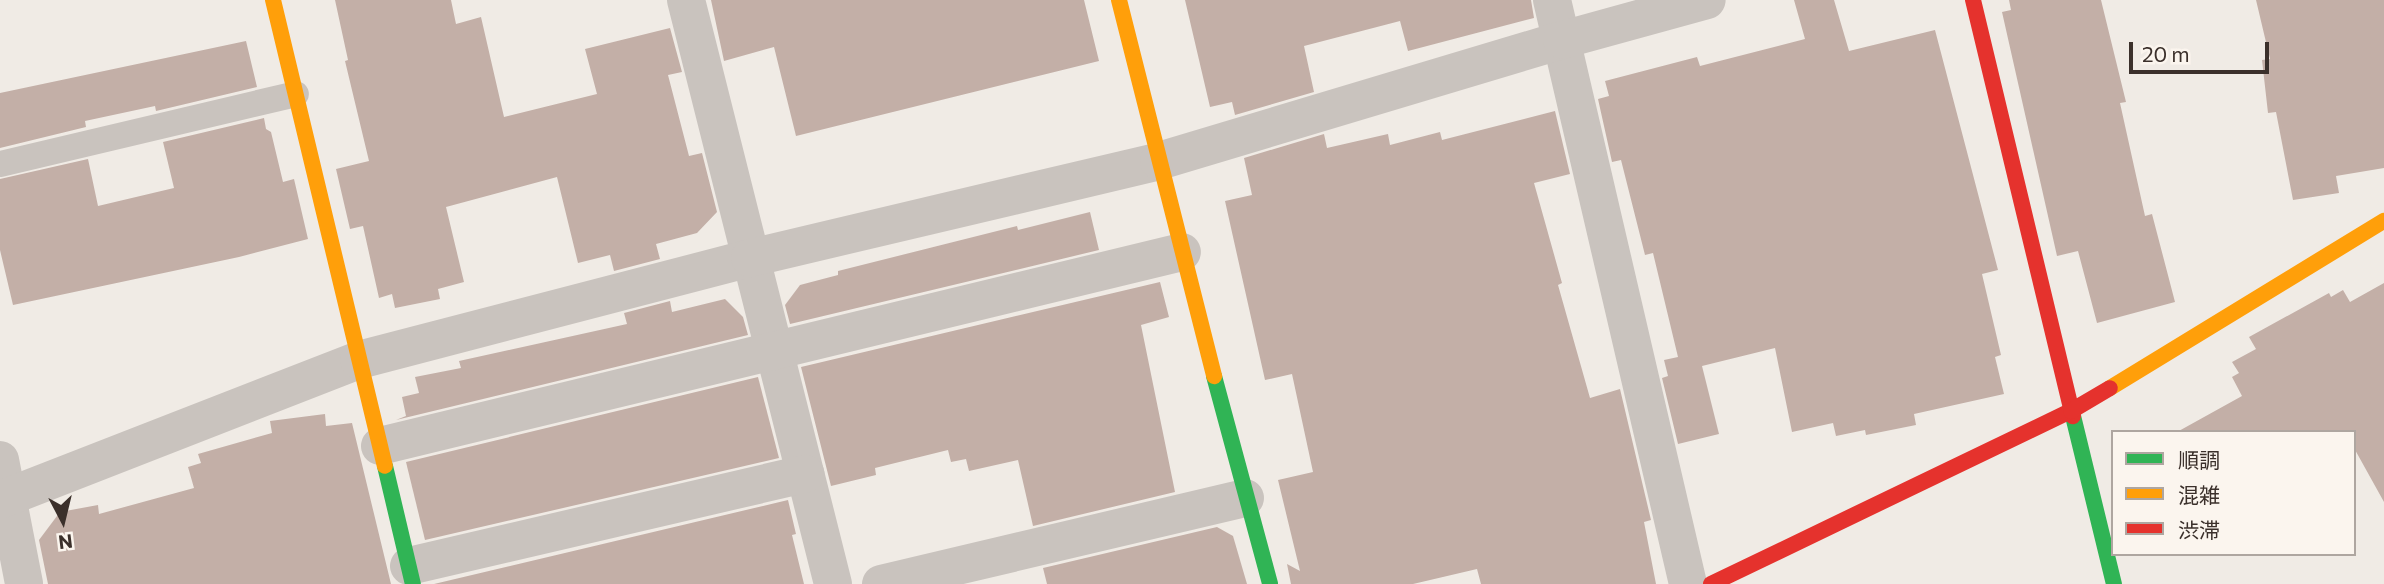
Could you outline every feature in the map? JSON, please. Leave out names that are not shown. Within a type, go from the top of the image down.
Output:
[{"type":"street","points":[[273,0],[411,575],[805,474]]},
{"type":"street","points":[[686,0],[833,584]]},
{"type":"street","points":[[1119,0],[1245,498],[1270,584]]},
{"type":"street","points":[[1552,0],[1688,584]]},
{"type":"street","points":[[5,499],[359,360],[750,257],[1158,161],[1562,40],[1707,0]]},
{"type":"street","points":[[1973,0],[2114,584]]},
{"type":"street","points":[[1710,584],[2071,411],[2384,221]]},
{"type":"street","points":[[380,446],[1182,252]]},
{"type":"street","points":[[0,460],[5,499],[24,584]]},
{"type":"street","points":[[881,584],[1245,498]]},
{"type":"lane","points":[[0,164],[296,94]]},
{"type":"building","points":[[335,0],[451,0],[456,24],[481,17],[504,117],[597,94],[585,49],[670,28],[682,72],[668,75],[689,156],[702,153],[717,212],[697,233],[656,244],[660,259],[614,271],[610,255],[578,263],[557,177],[446,207],[464,282],[438,289],[440,299],[395,308],[392,294],[379,298],[363,226],[350,229],[336,169],[369,161],[345,61],[348,60]]},
{"type":"building","points":[[711,0],[1084,0],[1099,61],[796,136],[774,47],[724,61]]},
{"type":"building","points":[[1185,0],[1531,0],[1534,18],[1408,51],[1400,21],[1304,46],[1314,92],[1235,115],[1232,102],[1210,107]]},
{"type":"building","points":[[1794,0],[1834,0],[1849,51],[1935,30],[1998,270],[1982,274],[2001,355],[1995,357],[2004,394],[1914,414],[1916,425],[1866,435],[1865,430],[1836,436],[1833,423],[1792,432],[1775,348],[1702,366],[1719,434],[1678,444],[1662,378],[1668,376],[1664,360],[1678,357],[1653,253],[1645,255],[1621,160],[1612,162],[1598,99],[1609,96],[1605,81],[1697,57],[1700,66],[1805,39]]},
{"type":"building","points":[[2009,0],[2101,0],[2126,102],[2120,103],[2145,216],[2152,214],[2175,302],[2097,323],[2078,251],[2057,256],[2002,12],[2011,10]]},
{"type":"building","points":[[2256,0],[2384,0],[2384,168],[2336,176],[2339,193],[2293,200],[2276,112],[2268,113],[2262,60],[2270,59]]},
{"type":"building","points":[[246,41],[257,87],[156,111],[155,106],[85,121],[86,127],[0,148],[0,93]]},
{"type":"building","points":[[1555,111],[1570,174],[1534,183],[1562,283],[1558,285],[1590,398],[1620,389],[1651,520],[1644,522],[1656,584],[1481,584],[1477,569],[1413,584],[1291,584],[1287,564],[1300,571],[1278,480],[1313,472],[1292,374],[1265,380],[1225,201],[1252,195],[1244,158],[1324,134],[1327,148],[1388,134],[1390,145],[1440,132],[1442,140]]},
{"type":"building","points":[[264,118],[266,129],[271,132],[283,182],[294,179],[308,239],[239,257],[13,305],[0,250],[0,179],[88,159],[98,206],[174,188],[163,142]]},
{"type":"building","points":[[1090,212],[1099,250],[790,324],[785,305],[800,285],[838,275],[838,271],[1017,226],[1018,230]]},
{"type":"building","points":[[1160,282],[1169,317],[1141,325],[1175,492],[1033,526],[1018,460],[969,471],[966,459],[951,462],[948,450],[875,468],[876,475],[831,486],[801,367]]},
{"type":"building","points":[[2384,283],[2384,502],[2356,452],[2356,430],[2181,430],[2242,396],[2232,377],[2239,373],[2232,362],[2256,349],[2249,337],[2329,293],[2331,297],[2343,290],[2350,302]]},
{"type":"building","points":[[725,299],[743,317],[748,335],[396,420],[406,416],[402,397],[419,393],[415,377],[461,368],[459,361],[627,324],[624,313],[670,301],[672,312]]},
{"type":"building","points":[[758,377],[779,458],[425,540],[406,462]]},
{"type":"building","points":[[325,414],[326,426],[352,423],[391,584],[48,584],[39,540],[60,512],[98,505],[99,514],[194,488],[188,467],[201,463],[198,454],[272,433],[270,421]]},
{"type":"building","points":[[788,500],[796,534],[792,535],[804,584],[434,584]]},
{"type":"building","points":[[1217,527],[1233,536],[1247,584],[1047,584],[1043,568]]},
{"type":"traffic: fast","points":[[1214,376],[1270,584]]},
{"type":"traffic: fast","points":[[2073,416],[2114,584]]},
{"type":"traffic: fast","points":[[385,466],[413,584]]},
{"type":"traffic: slow","points":[[273,0],[385,466]]},
{"type":"traffic: slow","points":[[1119,0],[1214,376]]},
{"type":"traffic: slow","points":[[2110,388],[2384,221]]},
{"type":"traffic: jam","points":[[1973,0],[2073,416]]},
{"type":"traffic: jam","points":[[1711,584],[2071,411],[2110,388]]}]
